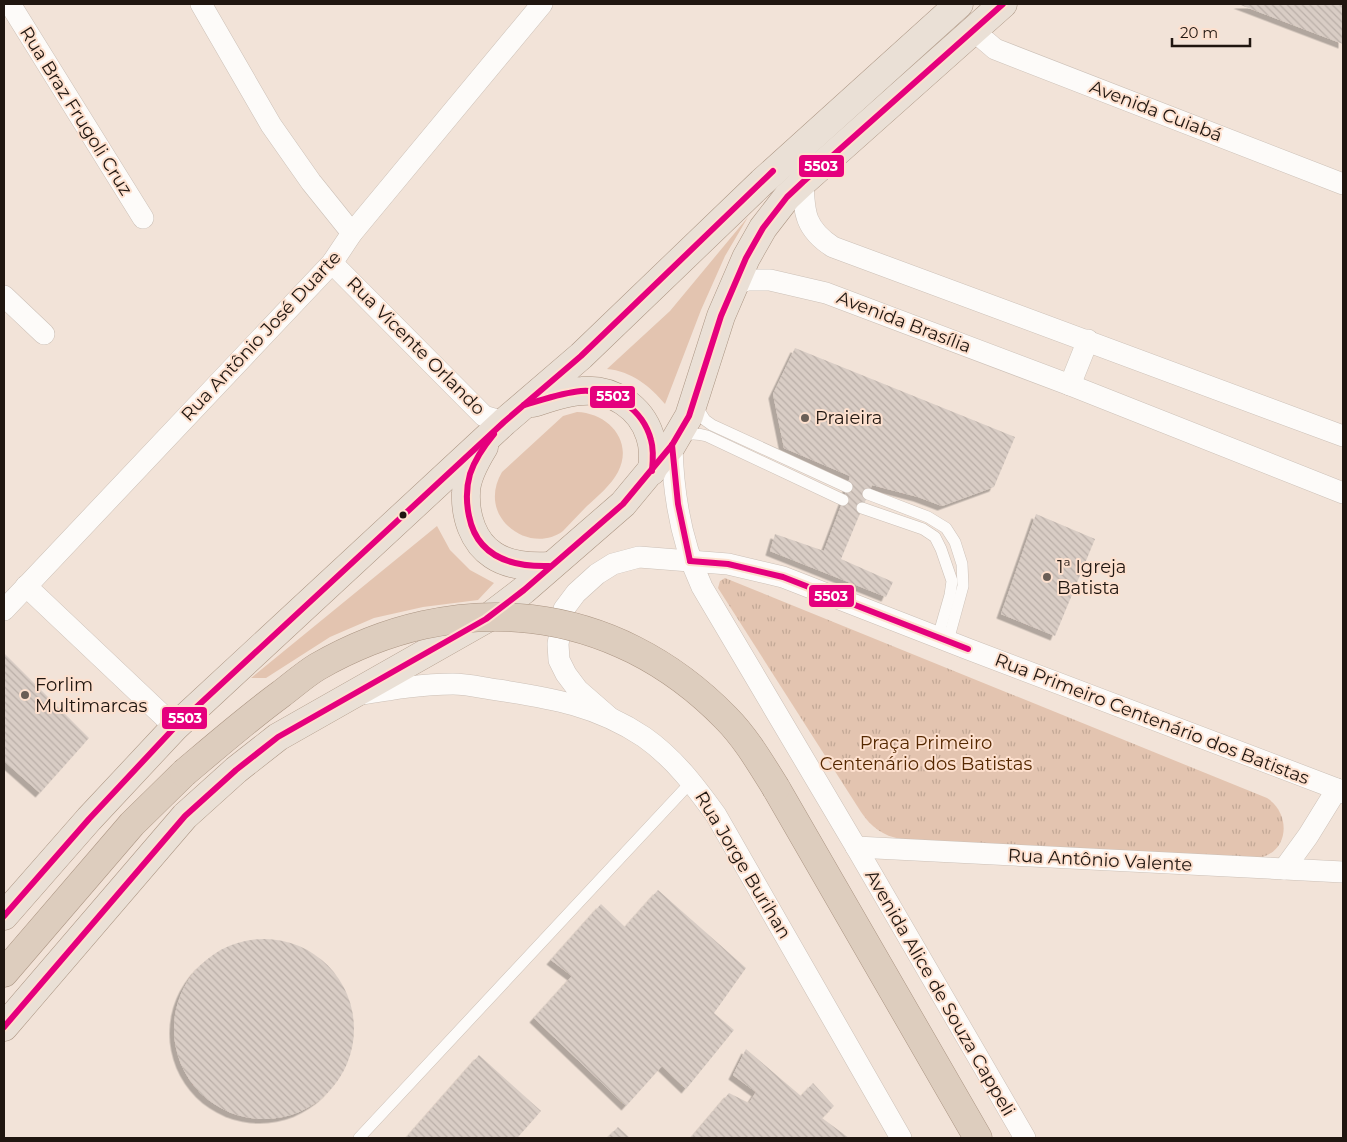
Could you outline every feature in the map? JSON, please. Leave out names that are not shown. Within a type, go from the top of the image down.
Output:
[{"type":"highway","points":[[4,973],[132,824],[184,773],[241,724],[316,668],[384,635],[431,623],[497,617],[537,618],[586,630],[619,642],[664,668],[696,690],[727,719],[752,751],[776,788],[978,1138]]},
{"type":"main road","points":[[4,1027],[185,816],[236,770],[278,737],[486,619],[524,590],[549,566],[624,504],[675,441],[690,416],[721,316],[733,285],[762,228],[787,197],[803,182],[1003,4]]},
{"type":"main road","points":[[4,916],[89,818],[175,727],[514,414],[581,356],[946,8]]},
{"type":"main road","points":[[549,566],[531,567],[494,556],[482,546],[472,530],[466,492],[470,476],[477,458],[514,414],[565,393],[582,390],[613,395],[630,405],[646,428],[650,436],[653,453],[652,471]]},
{"type":"street","name":"Rua Braz Frugoli Cruz","points":[[10,4],[143,218]]},
{"type":"street","points":[[201,4],[271,125],[311,182],[352,233]]},
{"type":"street","name":"Rua Antônio José Duarte","points":[[4,610],[332,264],[352,233],[542,4]]},
{"type":"street","name":"Avenida Cuiabá","points":[[974,30],[995,49],[1343,184]]},
{"type":"street","points":[[803,182],[804,209],[810,227],[822,240],[833,247],[1341,431]]},
{"type":"street","name":"Rua Vicente Orlando","points":[[332,264],[484,416],[514,414]]},
{"type":"street","name":"Avenida Brasília","points":[[733,285],[747,280],[770,280],[826,293],[1070,385],[1343,493]]},
{"type":"street","points":[[4,296],[44,334]]},
{"type":"street","points":[[1070,385],[1088,340]]},
{"type":"street","name":"Avenida Alice de Souza Cappeli","points":[[675,441],[675,491],[679,518],[690,561],[702,587],[1025,1138]]},
{"type":"street","name":"Rua Primeiro Centenário dos Batistas","points":[[609,717],[578,690],[566,674],[559,660],[558,644],[564,609],[576,593],[597,574],[613,564],[639,557],[728,564],[783,577],[1340,791]]},
{"type":"street","points":[[26,586],[175,727]]},
{"type":"street","name":"Rua Jorge Burihan","points":[[353,696],[405,686],[454,684],[547,697],[578,705],[609,717],[645,738],[671,759],[692,781],[716,815],[901,1138]]},
{"type":"street","points":[[1284,870],[1340,791]]},
{"type":"street","name":"Rua Antônio Valente","points":[[856,847],[1343,872]]},
{"type":"lane","points":[[695,402],[705,420],[712,425],[847,487]]},
{"type":"lane","points":[[675,441],[689,434],[706,436],[843,500]]},
{"type":"lane","points":[[868,494],[928,517],[946,528],[956,542],[962,564],[964,586],[943,639]]},
{"type":"lane","points":[[862,508],[922,529],[935,537],[944,556],[952,581],[943,639]]},
{"type":"lane","points":[[359,1138],[692,781]]},
{"type":"green space","points":[[748,217],[725,256],[701,310],[665,404],[639,380],[616,370],[607,369],[670,311]]},
{"type":"green space","points":[[577,412],[599,417],[615,431],[623,450],[618,472],[608,486],[563,531],[555,536],[538,539],[522,535],[508,526],[499,514],[495,502],[495,490],[499,478],[502,472],[563,416]]},
{"type":"green space","points":[[437,526],[450,550],[470,570],[494,583],[478,600],[423,607],[374,618],[330,637],[266,678],[251,678]]},
{"type":"green space","name":"Praça Primeiro Centenário dos Batistas","points":[[725,578],[1267,798],[1275,805],[1283,823],[1281,841],[1276,849],[1268,855],[1257,858],[901,839],[883,833],[873,826],[861,812],[718,588],[720,581]]},
{"type":"building","points":[[1238,4],[1343,4],[1343,44]]},
{"type":"building","points":[[795,348],[1015,437],[994,487],[942,506],[918,497],[872,485],[841,559],[893,582],[886,597],[770,551],[775,534],[824,551],[850,476],[784,448],[773,394]]},
{"type":"building","name":"1ª Igreja Batista","points":[[1036,514],[1095,539],[1055,636],[1001,614]]},
{"type":"building","name":"Forlim Multimarcas","points":[[4,653],[89,738],[40,793],[4,761]]},
{"type":"building","points":[[658,890],[746,968],[714,1013],[734,1030],[686,1089],[662,1066],[626,1106],[534,1018],[572,976],[551,960],[601,904],[625,927]]},
{"type":"building","points":[[264,939],[298,946],[321,960],[333,972],[343,987],[350,1003],[354,1029],[347,1063],[333,1086],[321,1098],[306,1108],[290,1115],[264,1119],[230,1112],[207,1098],[195,1086],[185,1071],[178,1055],[174,1029],[181,995],[195,972],[207,960],[222,950],[238,943]]},
{"type":"building","points":[[746,1049],[801,1096],[813,1083],[834,1106],[822,1118],[849,1138],[691,1138],[729,1093],[749,1103],[756,1092],[733,1075]]},
{"type":"building","points":[[479,1055],[541,1111],[517,1138],[406,1138]]},
{"type":"building","points":[[618,1127],[630,1138],[607,1138]]},
{"type":"transit line","name":"5503","points":[[4,1027],[185,816],[236,770],[278,737],[486,619],[524,590],[623,504],[672,445],[689,416],[721,316],[746,258],[763,228],[787,197],[803,182],[1003,4]]},
{"type":"transit line","name":"5503","points":[[4,916],[89,819],[175,727],[504,422],[581,356],[773,171]]},
{"type":"transit line","name":"5503","points":[[524,405],[581,391],[593,391],[615,397],[634,410],[647,429],[653,448],[652,471]]},
{"type":"transit line","name":"5503","points":[[494,434],[477,458],[469,479],[467,506],[473,530],[488,550],[498,557],[522,564],[549,566]]},
{"type":"transit line","name":"5503","points":[[672,445],[678,504],[690,561]]},
{"type":"transit line","name":"5503","points":[[690,561],[728,564],[783,577],[968,649]]},
{"type":"place","name":"Praieira","points":[[805,418]]},
{"type":"place","name":"1ª Igreja Batista","points":[[1047,577]]},
{"type":"place","name":"Forlim Multimarcas","points":[[25,695]]}]
